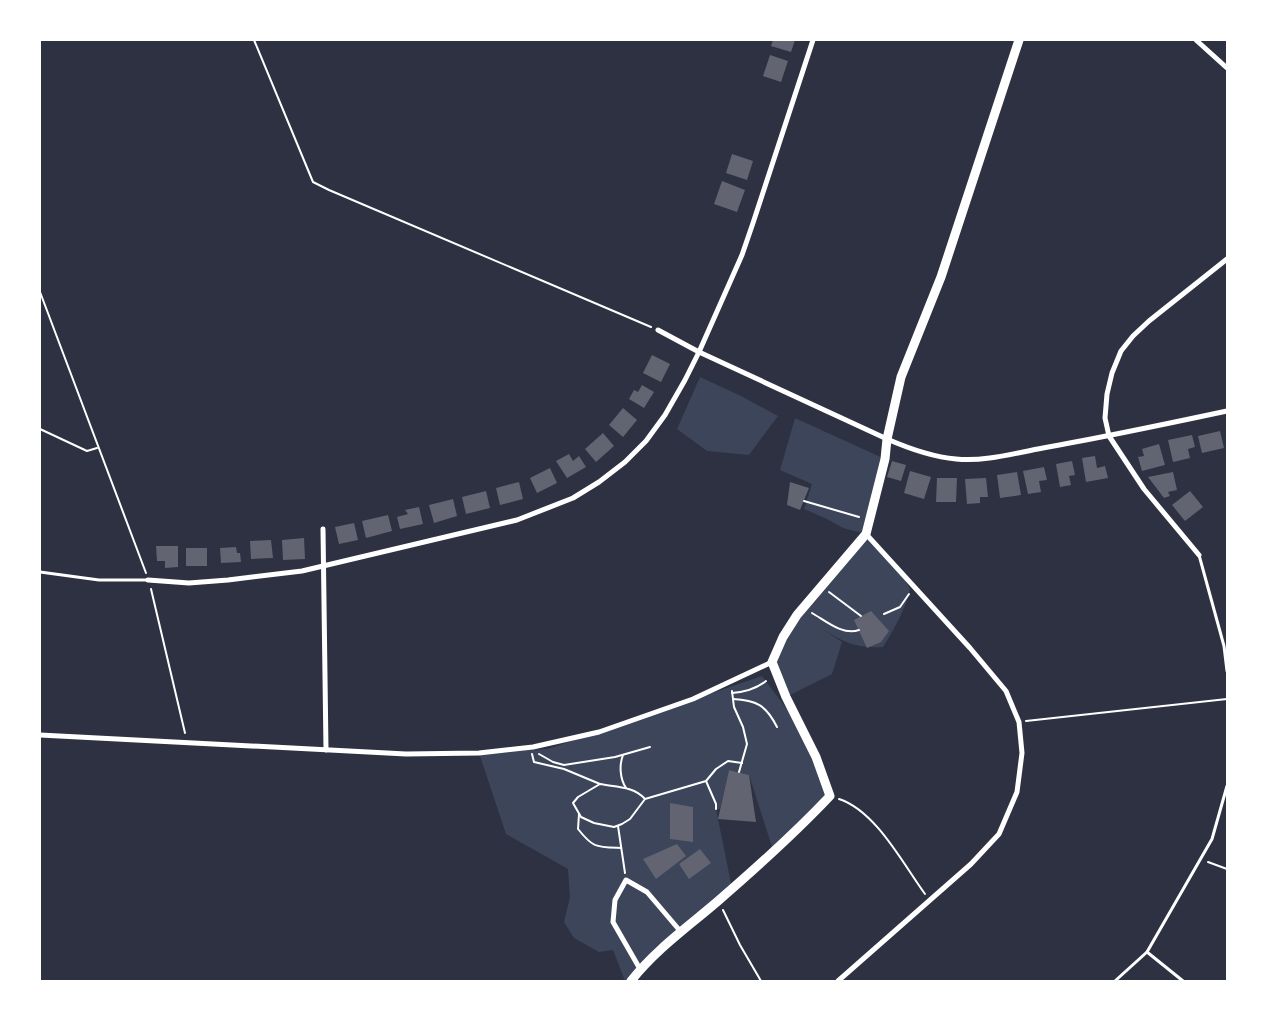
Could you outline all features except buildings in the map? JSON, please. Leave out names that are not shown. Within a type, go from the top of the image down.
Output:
[{"type":"street","points":[[148,580],[189,582],[228,580],[324,567],[517,520],[573,498],[599,482],[625,462],[646,441],[665,415],[686,380],[699,352],[742,255],[754,223],[813,40]]},
{"type":"street","points":[[40,735],[415,754],[479,753],[533,747],[599,732],[693,699],[772,662],[783,637],[804,607],[866,534],[885,459],[887,439],[901,377],[940,277],[1018,40]]},
{"type":"street","points":[[1196,40],[1227,68]]},
{"type":"street","points":[[1199,555],[1144,489],[1109,436],[1105,418],[1107,394],[1112,373],[1121,351],[1149,321],[1227,260]]},
{"type":"street","points":[[658,330],[699,352],[887,439],[934,456],[958,460],[981,460],[1227,411]]},
{"type":"street","points":[[323,529],[326,750]]},
{"type":"street","points":[[838,981],[971,864],[999,834],[1017,792],[1022,753],[1019,722],[1006,691],[866,534]]},
{"type":"street","points":[[631,981],[640,969],[680,932],[719,900],[830,796],[816,757],[786,697],[772,662]]},
{"type":"street","points":[[640,969],[613,922],[615,900],[626,880],[647,892],[680,932]]},
{"type":"lane","points":[[1199,555],[1224,646],[1227,671]]},
{"type":"lane","points":[[40,572],[99,580],[148,580]]},
{"type":"lane","points":[[1115,981],[1147,952],[1212,839],[1227,786]]},
{"type":"lane","points":[[1147,952],[1184,981]]},
{"type":"path","points":[[254,40],[313,182],[658,330]]},
{"type":"path","points":[[40,292],[148,580],[182,718],[186,742]]},
{"type":"path","points":[[40,429],[87,452],[98,448]]},
{"type":"path","points":[[804,501],[870,521]]},
{"type":"path","points":[[884,614],[900,607],[908,597],[913,585]]},
{"type":"path","points":[[822,587],[861,616]]},
{"type":"path","points":[[804,607],[845,632],[859,630]]},
{"type":"path","points":[[730,681],[734,707],[743,727],[747,744],[739,772]]},
{"type":"path","points":[[732,693],[758,687],[766,681]]},
{"type":"path","points":[[733,700],[750,701],[762,706],[772,716],[777,727]]},
{"type":"path","points":[[1019,722],[1227,700]]},
{"type":"path","points":[[533,747],[541,756],[564,765],[650,748]]},
{"type":"path","points":[[533,747],[532,757],[534,762],[564,769],[600,784],[626,788],[640,793],[645,799]]},
{"type":"path","points":[[622,755],[622,776],[626,788]]},
{"type":"path","points":[[600,784],[578,797],[573,803],[581,817],[594,823],[614,827],[630,819],[645,799],[706,781],[722,764],[728,761],[742,763]]},
{"type":"path","points":[[706,781],[716,804],[716,809]]},
{"type":"path","points":[[830,796],[847,802],[867,817],[902,860],[929,901]]},
{"type":"path","points":[[579,814],[578,829],[588,843],[600,847],[621,848]]},
{"type":"path","points":[[618,826],[626,880]]},
{"type":"path","points":[[1200,859],[1227,869]]},
{"type":"path","points":[[719,900],[740,945],[761,981]]},
{"type":"shaded area","points":[[700,377],[778,416],[749,455],[707,451],[677,429]]},
{"type":"shaded area","points":[[795,418],[885,459],[866,534],[843,528],[804,509],[812,484],[780,470]]},
{"type":"shaded area","points":[[870,538],[900,571],[910,589],[895,626],[883,647],[865,647],[851,644],[822,629],[842,642],[832,674],[786,697],[772,662],[797,615],[852,550]]},
{"type":"shaded area","points":[[762,676],[804,732],[830,796],[773,850],[749,775],[729,770],[720,809],[716,809],[732,888],[632,981],[625,981],[613,950],[599,952],[574,938],[564,922],[570,897],[568,869],[506,834],[479,753],[548,749]]}]
